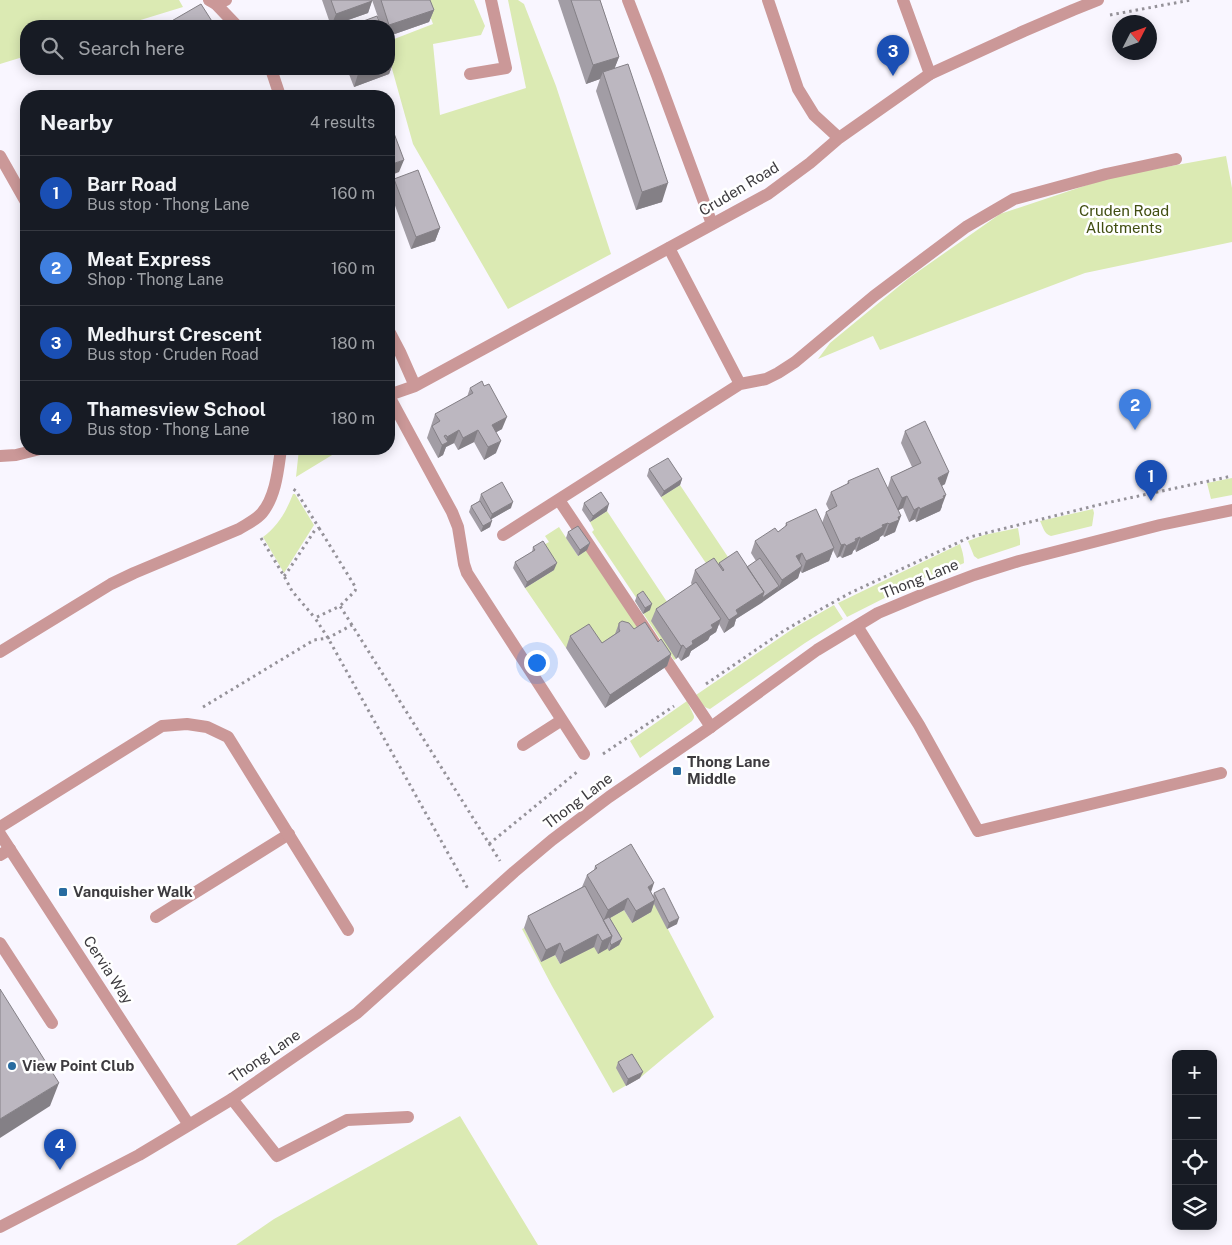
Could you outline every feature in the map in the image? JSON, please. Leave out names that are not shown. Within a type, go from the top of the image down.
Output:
[{"type":"street","points":[[470,74],[506,68],[491,0]]},
{"type":"street","points":[[628,0],[712,224]]},
{"type":"street","points":[[768,0],[798,89],[814,115],[839,138]]},
{"type":"street","points":[[903,0],[930,74]]},
{"type":"street","name":"Cruden Road","points":[[395,393],[415,386],[768,194],[810,163],[839,138],[930,74],[1098,0]]},
{"type":"street","points":[[217,1],[232,20]]},
{"type":"street","points":[[273,75],[278,90]]},
{"type":"street","points":[[0,156],[20,190]]},
{"type":"street","points":[[503,535],[740,384],[766,379],[795,362],[874,296],[966,227],[1014,199],[1106,174],[1176,159]]},
{"type":"street","points":[[669,248],[740,384]]},
{"type":"street","points":[[395,342],[415,386]]},
{"type":"street","points":[[395,406],[452,512],[458,527],[467,572],[584,754]]},
{"type":"street","points":[[0,456],[20,454]]},
{"type":"street","points":[[0,652],[112,584],[239,529],[252,521],[262,512],[272,494],[280,455]]},
{"type":"street","points":[[559,500],[710,727]]},
{"type":"street","name":"Thong Lane","points":[[0,1227],[139,1155],[232,1099],[357,1013],[552,840],[609,797],[817,650],[878,613],[974,575],[1019,561],[1160,525],[1232,510]]},
{"type":"street","points":[[857,626],[919,725],[978,831],[1221,773]]},
{"type":"street","points":[[523,745],[562,720]]},
{"type":"street","points":[[0,827],[162,726],[187,724],[207,727],[228,737],[348,930]]},
{"type":"street","name":"Cervia Way","points":[[0,834],[5,852],[189,1125]]},
{"type":"street","points":[[156,917],[289,834]]},
{"type":"street","points":[[0,943],[52,1023]]},
{"type":"street","points":[[232,1099],[277,1156],[347,1120],[408,1117]]},
{"type":"path","points":[[290,488],[296,491],[356,588],[340,606],[314,618]]},
{"type":"path","points":[[252,521],[292,591],[328,638],[477,906]]},
{"type":"path","points":[[284,576],[315,530],[319,528]]},
{"type":"path","points":[[340,606],[510,876]]},
{"type":"path","points":[[173,725],[314,640],[328,638],[352,625]]},
{"type":"green space","points":[[0,0],[179,0],[183,7],[141,20],[20,20],[20,58],[0,64]]},
{"type":"green space","points":[[424,0],[474,0],[485,26],[481,35],[433,44],[440,115],[526,88],[508,0],[518,0],[524,4],[556,86],[611,254],[508,309],[413,144],[394,75],[395,39],[433,24]]},
{"type":"green space","name":"Cruden Road Allotments","points":[[1226,156],[1232,188],[1232,242],[1085,273],[880,350],[873,336],[818,359],[830,343],[909,278],[1000,214],[1111,177]]},
{"type":"green space","points":[[298,455],[332,455],[296,477]]},
{"type":"green space","points":[[1232,478],[1232,495],[1211,499],[1207,483]]},
{"type":"green space","points":[[680,485],[732,563],[714,575],[661,497]]},
{"type":"green space","points":[[293,494],[295,494],[314,525],[284,573],[263,537],[281,518]]},
{"type":"green space","points":[[1093,509],[1092,526],[1051,536],[1045,532],[1040,521]]},
{"type":"green space","points":[[607,511],[671,608],[676,659],[674,660],[635,601],[637,599],[592,532],[594,530],[590,522]]},
{"type":"green space","points":[[559,527],[578,556],[588,549],[657,652],[597,655],[585,636],[566,648],[525,588],[554,570],[540,547],[549,542],[545,536]]},
{"type":"green space","points":[[1018,528],[1020,545],[978,559],[974,556],[968,541],[984,535]]},
{"type":"green space","points":[[960,544],[964,560],[962,564],[928,576],[847,617],[838,603]]},
{"type":"green space","points":[[834,605],[843,619],[710,709],[700,702],[696,695],[794,628]]},
{"type":"green space","points":[[687,701],[694,716],[692,721],[640,758],[630,741]]},
{"type":"green space","points":[[650,895],[714,1017],[641,1077],[613,1093],[522,929],[524,928],[541,962],[555,955],[560,964],[603,922],[624,910],[632,923],[650,912]]},
{"type":"green space","points":[[460,1116],[538,1245],[236,1245],[274,1219]]},
{"type":"building","points":[[331,0],[372,0],[372,1],[336,14]]},
{"type":"building","points":[[381,0],[430,0],[434,10],[395,23],[395,20],[387,20]]},
{"type":"building","points":[[571,0],[600,0],[619,57],[593,65]]},
{"type":"building","points":[[201,4],[211,20],[173,20]]},
{"type":"building","points":[[377,16],[379,20],[366,20]]},
{"type":"building","points":[[628,64],[668,183],[642,192],[603,72]]},
{"type":"building","points":[[395,136],[404,160],[395,163]]},
{"type":"building","points":[[418,170],[440,228],[416,237],[395,179]]},
{"type":"building","points":[[482,381],[484,386],[489,384],[507,417],[492,425],[501,441],[488,447],[478,430],[463,438],[459,430],[447,437],[446,435],[444,436],[448,442],[442,445],[432,426],[440,421],[435,414],[473,393],[470,388]]},
{"type":"building","points":[[925,421],[949,472],[938,478],[946,495],[943,496],[944,498],[914,510],[907,496],[902,498],[891,477],[921,463],[905,431]]},
{"type":"building","points":[[668,458],[682,479],[664,491],[649,469]]},
{"type":"building","points":[[878,468],[901,516],[898,517],[899,520],[882,525],[883,527],[860,539],[860,537],[855,539],[856,541],[846,546],[845,544],[841,545],[826,512],[837,506],[831,492],[849,483],[848,481]]},
{"type":"building","points":[[502,482],[513,502],[492,514],[481,494]]},
{"type":"building","points":[[601,492],[609,504],[593,516],[584,503]]},
{"type":"building","points":[[480,501],[492,521],[483,526],[471,506]]},
{"type":"building","points":[[816,509],[834,548],[806,561],[802,553],[796,556],[802,566],[782,580],[755,541],[775,528],[778,532],[787,525],[786,523]]},
{"type":"building","points":[[578,526],[590,543],[580,550],[568,532]]},
{"type":"building","points":[[543,541],[557,563],[527,582],[515,562],[535,550],[533,547]]},
{"type":"building","points":[[737,551],[764,592],[736,610],[738,614],[729,620],[695,570],[714,558],[723,571],[719,563]]},
{"type":"building","points":[[760,558],[779,586],[762,598],[764,592],[747,567]]},
{"type":"building","points":[[696,582],[721,619],[711,625],[713,628],[692,641],[693,644],[686,649],[683,645],[681,646],[656,609]]},
{"type":"building","points":[[643,591],[652,604],[645,608],[637,595]]},
{"type":"building","points":[[622,621],[629,623],[634,629],[645,622],[658,642],[661,639],[671,654],[610,695],[570,636],[589,624],[602,643],[620,631],[619,623]]},
{"type":"building","points":[[631,844],[654,883],[648,887],[655,900],[636,911],[628,898],[608,910],[587,875],[597,868],[595,866]]},
{"type":"building","points":[[585,886],[612,936],[602,941],[598,934],[564,952],[560,943],[546,950],[528,916]]},
{"type":"building","points":[[664,888],[679,918],[669,923],[654,893]]},
{"type":"building","points":[[609,917],[622,939],[611,945],[612,936],[603,920]]},
{"type":"building","points":[[0,989],[59,1083],[0,1119]]},
{"type":"building","points":[[632,1054],[643,1072],[628,1079],[618,1062]]},
{"type":"place","name":"Medhurst Crescent","points":[[893,76]]},
{"type":"place","name":"Meat Express","points":[[1135,430]]},
{"type":"place","name":"Barr Road","points":[[1151,501]]},
{"type":"place","name":"Thong Lane Middle","points":[[677,771]]},
{"type":"place","name":"Vanquisher Walk","points":[[63,892]]},
{"type":"place","name":"View Point Club","points":[[12,1066]]},
{"type":"place","name":"Thamesview School","points":[[60,1170]]}]
